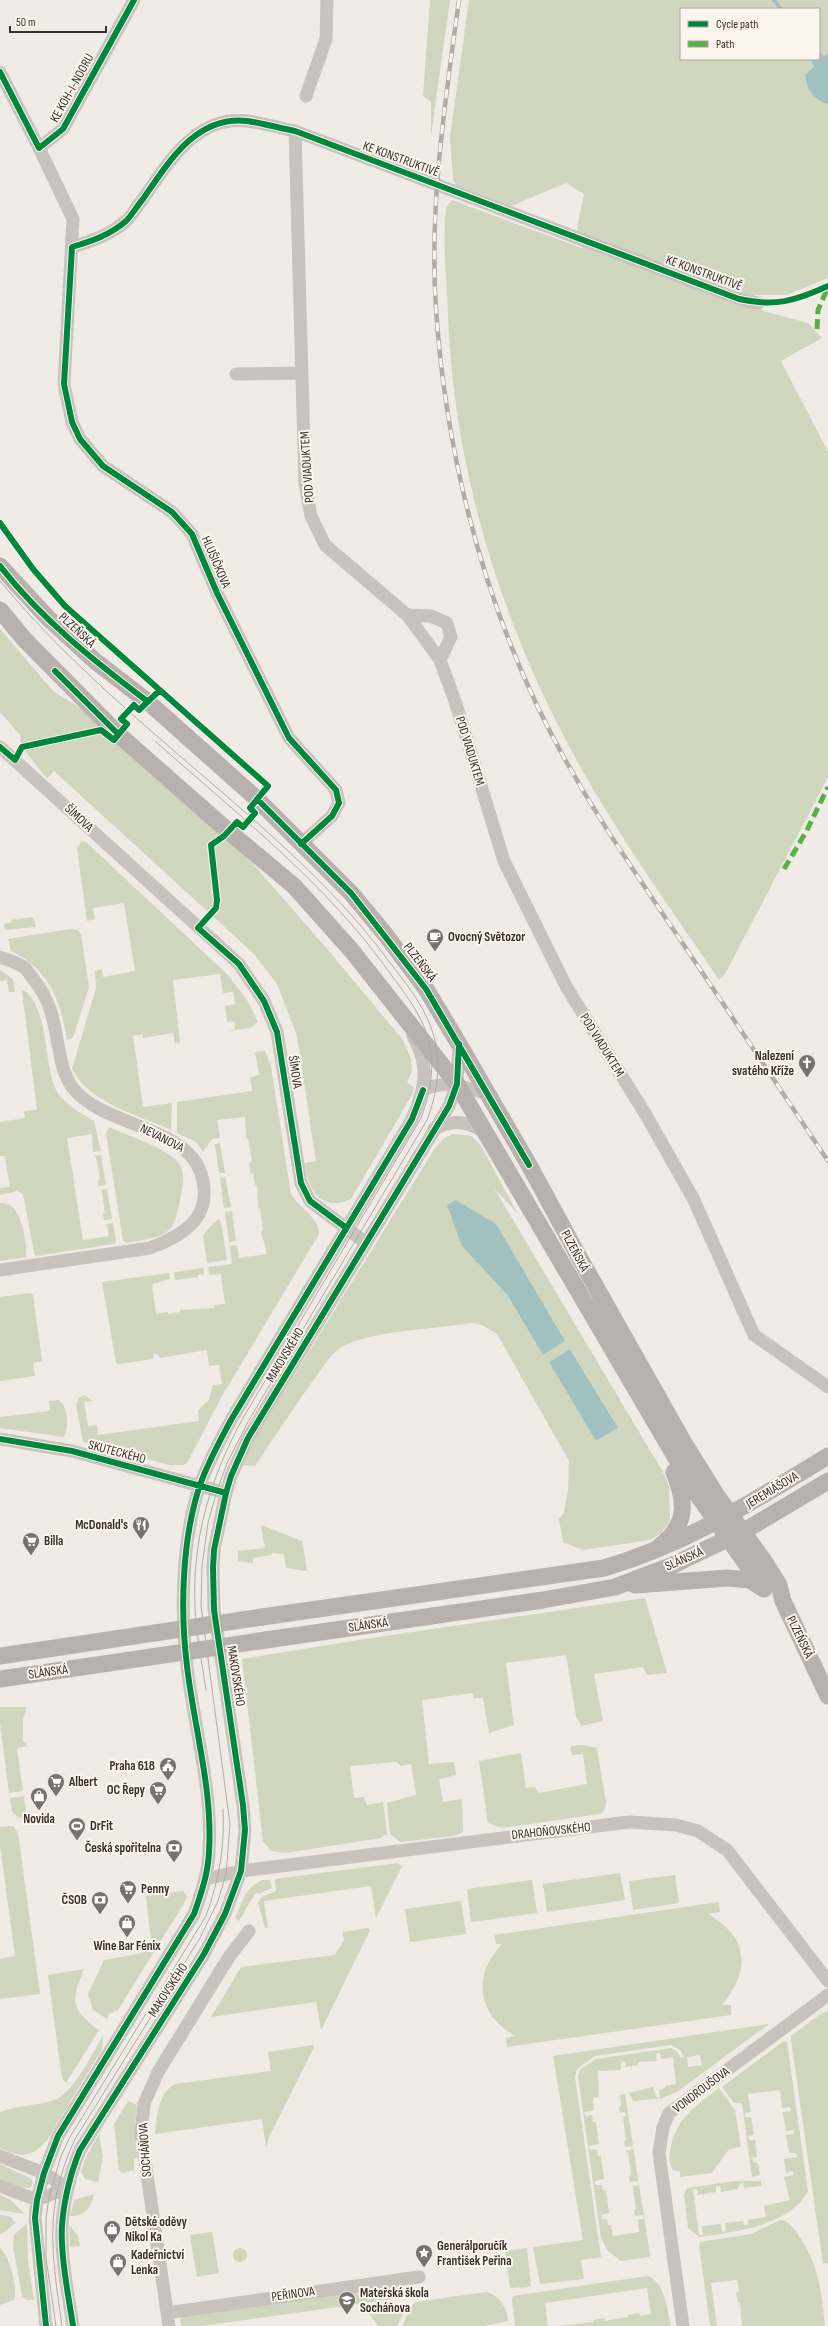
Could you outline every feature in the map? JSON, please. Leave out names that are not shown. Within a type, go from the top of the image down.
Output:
[{"type":"main road","name":"PLZEŇSKÁ","points":[[0,566],[54,624],[94,661],[147,701],[258,799],[351,893],[385,934],[426,989],[488,1094],[684,1443],[723,1518],[728,1539],[764,1589],[783,1601]]},
{"type":"main road","name":"PLZEŇSKÁ","points":[[0,610],[24,639],[118,734],[228,831],[294,886],[352,951],[457,1084],[562,1267],[654,1422],[723,1518],[744,1531],[779,1585],[783,1601],[828,1696]]},
{"type":"main road","points":[[651,1554],[665,1543],[674,1531],[684,1505],[683,1493],[654,1422]]},
{"type":"main road","name":"JEREMIÁŠOVA","points":[[723,1518],[828,1456]]},
{"type":"main road","name":"JEREMIÁŠOVA","points":[[744,1531],[828,1481]]},
{"type":"main road","name":"SLÁNSKÁ","points":[[0,1656],[604,1568],[651,1554],[723,1518]]},
{"type":"main road","points":[[728,1539],[744,1531]]},
{"type":"main road","name":"SLÁNSKÁ","points":[[0,1679],[543,1600],[615,1587],[673,1565],[728,1539]]},
{"type":"main road","points":[[615,1587],[727,1578],[750,1580],[764,1589]]},
{"type":"street","name":"KE KOH-I-NOORU","points":[[40,148],[64,129],[134,0]]},
{"type":"street","points":[[306,96],[326,39],[327,0]]},
{"type":"street","points":[[0,72],[40,148],[73,219],[72,247]]},
{"type":"street","name":"KE KONSTRUKTIVĚ","points":[[72,247],[100,239],[127,220],[180,148],[194,136],[209,128],[226,122],[246,121],[295,131],[732,296],[758,303]]},
{"type":"street","name":"POD VIADUKTEM","points":[[295,131],[305,483],[311,516],[326,544],[407,615],[440,660],[456,704],[504,861],[567,988],[646,1115],[694,1200],[754,1335],[828,1387]]},
{"type":"street","name":"HLUŠIČKOVA","points":[[72,247],[64,384],[72,422],[80,439],[103,466],[172,512],[192,534],[217,593],[289,738],[336,790],[339,803],[332,816],[301,844]]},
{"type":"street","points":[[236,374],[302,373]]},
{"type":"street","points":[[407,615],[431,616],[447,624],[451,637],[440,660]]},
{"type":"street","name":"ŠÍMOVA","points":[[0,747],[239,964],[255,985],[277,1032],[303,1188],[310,1201],[366,1243]]},
{"type":"street","name":"NEVANOVA","points":[[0,957],[25,968],[48,1000],[51,1007],[62,1066],[72,1086],[90,1104],[109,1114],[161,1135],[189,1152],[199,1166],[204,1183],[204,1200],[198,1217],[181,1234],[167,1242],[150,1248],[0,1270]]},
{"type":"street","name":"MAKOVSKÉHO","points":[[46,2326],[35,2218],[37,2200],[44,2173],[58,2136],[194,1914],[205,1879],[209,1854],[210,1824],[187,1665],[184,1587],[190,1519],[200,1485],[211,1459],[231,1420],[345,1227],[412,1119],[424,1090],[423,1060],[402,1015]]},
{"type":"street","name":"MAKOVSKÉHO","points":[[73,2326],[61,2241],[67,2188],[80,2150],[204,1954],[225,1914],[241,1870],[245,1830],[243,1805],[214,1610],[214,1550],[231,1476],[248,1438],[449,1106],[457,1084],[459,1044]]},
{"type":"street","points":[[424,1090],[444,1084],[457,1084],[488,1094]]},
{"type":"street","points":[[434,1129],[449,1122],[458,1122],[473,1124],[487,1134]]},
{"type":"street","name":"SKUTECKÉHO","points":[[0,1439],[72,1451],[226,1493]]},
{"type":"street","name":"DRAHOŇOVSKÉHO","points":[[205,1879],[241,1870],[629,1822],[676,1825],[698,1832],[727,1850],[828,1981]]},
{"type":"street","name":"SOCHÁŇOVA","points":[[169,2326],[141,2133],[144,2104],[158,2072],[228,1957],[249,1931]]},
{"type":"street","name":"VONDROUŠOVA","points":[[683,2326],[659,2153],[663,2127],[669,2113],[828,1995]]},
{"type":"street","points":[[0,2156],[44,2173],[67,2188]]},
{"type":"street","points":[[0,2186],[37,2200],[67,2188]]},
{"type":"street","name":"PEŘINOVA","points":[[167,2313],[419,2277]]},
{"type":"green space","points":[[430,0],[450,0],[431,135],[431,102],[423,96]]},
{"type":"green space","points":[[469,0],[828,0],[828,53],[805,75],[823,102],[828,104],[828,278],[787,295],[746,295],[763,311],[808,323],[822,338],[781,361],[828,452],[828,777],[725,974],[719,980],[644,870],[608,814],[575,757],[549,706],[525,653],[504,599],[486,544],[471,488],[460,431],[452,374],[448,316],[445,248],[446,207],[452,200],[582,248],[577,228],[584,194],[566,183],[511,206],[456,185],[453,180],[450,137]]},
{"type":"green space","points":[[0,629],[54,692],[79,707],[247,857],[328,950],[403,1040],[411,1059],[412,1070],[407,1083],[414,1087],[413,1093],[351,1199],[341,1203],[324,1201],[313,1190],[309,1182],[305,1163],[316,1161],[297,1036],[277,984],[254,954],[54,771],[47,779],[22,747],[20,735],[0,712]]},
{"type":"green space","points":[[82,841],[86,842],[228,975],[247,1000],[258,1022],[250,1028],[228,1031],[235,1029],[234,1021],[227,1022],[225,1006],[235,1004],[233,992],[223,993],[220,974],[173,980],[180,1042],[175,1043],[173,1033],[143,1038],[143,1034],[133,1036],[143,1107],[172,1103],[171,1130],[116,1107],[102,1099],[90,1091],[80,1081],[72,1069],[96,988],[95,971],[102,969],[103,977],[135,971],[124,903],[93,908],[95,919],[87,921],[77,848]]},
{"type":"green space","points":[[33,917],[36,927],[5,930],[4,924],[12,922],[11,920]]},
{"type":"green space","points":[[70,929],[78,930],[81,934],[89,987],[74,1035],[71,1039],[67,1040],[57,999],[51,988],[35,967],[24,958],[11,951],[8,939]]},
{"type":"green space","points":[[0,970],[13,979],[15,992],[9,992],[7,980],[0,981]]},
{"type":"green space","points":[[24,990],[32,999],[42,1022],[51,1076],[55,1088],[67,1103],[94,1121],[101,1151],[93,1152],[92,1134],[67,1138],[83,1240],[109,1236],[107,1225],[105,1224],[113,1223],[116,1241],[114,1244],[36,1256],[23,1194],[17,1191],[0,1195],[0,1188],[10,1187],[5,1156],[0,1156],[0,1122],[25,1118],[24,1111],[37,1110],[22,991]]},
{"type":"green space","points":[[265,1051],[271,1066],[291,1194],[313,1218],[319,1234],[222,1396],[187,1463],[183,1465],[169,1465],[83,1442],[76,1405],[79,1398],[84,1395],[93,1401],[84,1402],[88,1426],[97,1425],[98,1435],[199,1421],[198,1410],[209,1400],[213,1385],[222,1384],[219,1365],[209,1366],[207,1350],[160,1358],[157,1354],[154,1354],[153,1359],[120,1364],[116,1363],[102,1282],[169,1273],[170,1279],[152,1284],[156,1314],[180,1312],[180,1310],[214,1308],[214,1305],[225,1304],[221,1274],[209,1275],[208,1267],[232,1264],[230,1246],[237,1245],[239,1258],[267,1254],[261,1231],[263,1231],[260,1208],[258,1208],[257,1185],[255,1185],[253,1173],[251,1174],[249,1163],[252,1162],[248,1139],[246,1139],[245,1117],[217,1120],[220,1138],[212,1139],[203,1152],[196,1142],[177,1133],[177,1102],[252,1091],[250,1077],[259,1075],[255,1052]]},
{"type":"green space","points":[[109,1127],[164,1151],[178,1162],[181,1167],[183,1172],[183,1180],[178,1210],[174,1223],[168,1231],[157,1237],[126,1243],[123,1240],[106,1134]]},
{"type":"green space","points":[[452,1134],[472,1136],[481,1146],[518,1214],[494,1188],[664,1474],[669,1486],[670,1521],[661,1533],[650,1540],[583,1550],[563,1542],[559,1519],[564,1512],[568,1491],[569,1461],[497,1334],[482,1325],[472,1323],[372,1336],[343,1346],[331,1356],[324,1365],[255,1466],[243,1465],[254,1440],[435,1148],[443,1139]],"holes":[[[462,1246],[565,1341],[543,1354],[508,1296]],[[570,1349],[618,1428],[597,1441],[549,1362]]]},
{"type":"green space","points":[[220,1143],[225,1173],[219,1173],[215,1144]]},
{"type":"green space","points":[[101,1155],[106,1185],[98,1186],[98,1180],[100,1179],[96,1157],[94,1156]]},
{"type":"green space","points":[[225,1177],[231,1207],[224,1208],[220,1178]]},
{"type":"green space","points":[[107,1189],[112,1219],[104,1220],[103,1214],[105,1213],[102,1191],[99,1190]]},
{"type":"green space","points":[[0,1203],[7,1204],[13,1208],[22,1223],[26,1257],[0,1261]]},
{"type":"green space","points":[[232,1211],[236,1241],[229,1242],[225,1212]]},
{"type":"green space","points":[[219,1219],[221,1222],[227,1260],[207,1263],[203,1236],[212,1224]]},
{"type":"green space","points":[[203,1268],[204,1274],[198,1275],[198,1277],[175,1280],[174,1272]]},
{"type":"green space","points":[[30,1293],[33,1295],[42,1361],[33,1363],[35,1376],[0,1381],[0,1297]]},
{"type":"green space","points":[[59,1400],[64,1407],[67,1417],[67,1428],[64,1437],[0,1428],[0,1417],[50,1411],[49,1401]]},
{"type":"green space","points":[[261,1525],[302,1541],[307,1571],[286,1568],[284,1554],[271,1553],[272,1555],[253,1558],[253,1563],[238,1561],[238,1551],[265,1548]]},
{"type":"green space","points":[[645,1598],[667,1673],[647,1675],[643,1667],[594,1674],[603,1721],[581,1726],[576,1716],[566,1655],[506,1663],[514,1725],[489,1733],[483,1698],[474,1698],[472,1693],[422,1700],[429,1764],[454,1762],[456,1775],[439,1779],[443,1802],[462,1799],[463,1832],[454,1836],[400,1842],[390,1834],[387,1803],[416,1795],[411,1764],[401,1766],[397,1762],[350,1766],[354,1798],[364,1797],[367,1805],[383,1802],[387,1834],[381,1838],[285,1853],[271,1851],[263,1841],[242,1659],[365,1639]]},
{"type":"green space","points":[[0,1707],[27,1707],[23,1719],[23,1741],[28,1746],[17,1748],[23,1791],[9,1793],[0,1723]]},
{"type":"green space","points":[[582,1745],[597,1748],[606,1802],[605,1809],[600,1814],[502,1828],[488,1823],[479,1761],[521,1753],[526,1788],[535,1787],[538,1793],[587,1784],[583,1754],[572,1755],[570,1746]]},
{"type":"green space","points":[[24,1796],[27,1820],[18,1817],[12,1812],[10,1798]]},
{"type":"green space","points":[[13,1826],[18,1833],[40,1994],[0,1999],[0,1959],[15,1956],[0,1845],[0,1827]]},
{"type":"green space","points":[[398,1863],[402,1866],[376,1918],[371,1886],[264,1901],[268,1928],[265,1928],[258,1903],[261,1897],[276,1891],[275,1879]]},
{"type":"green space","points":[[620,1873],[625,1900],[547,1912],[543,1884]]},
{"type":"green space","points":[[675,1875],[679,1903],[633,1910],[629,1881]]},
{"type":"green space","points":[[263,1880],[270,1880],[272,1888],[259,1894],[256,1892],[239,1921],[235,1918],[242,1901],[252,1887]]},
{"type":"green space","points":[[532,1880],[537,1913],[471,1922],[467,1889]]},
{"type":"green space","points":[[183,1891],[187,1896],[183,1905],[118,2010],[110,2013],[107,2019],[93,2010],[88,1994],[104,1960],[138,1954],[152,1949],[146,1896]]},
{"type":"green space","points":[[461,1901],[466,1934],[410,1942],[405,1909]]},
{"type":"green space","points":[[719,1902],[720,1912],[708,1914],[722,1923],[732,1933],[738,1944],[741,1955],[741,1967],[738,1979],[722,2005],[731,2005],[731,2015],[507,2047],[506,2038],[515,2036],[502,2027],[493,2017],[486,2006],[483,1994],[483,1981],[486,1969],[492,1956],[502,1944],[496,1944],[495,1935]]},
{"type":"green space","points":[[368,1928],[370,1930],[321,2030],[316,2002],[211,2017],[241,1967],[335,1955],[344,1940],[343,1932]]},
{"type":"green space","points":[[84,1969],[75,1997],[76,2004],[78,2010],[89,2023],[99,2030],[66,2083],[62,2079],[48,1975]]},
{"type":"green space","points":[[828,2011],[828,2263],[823,2264],[791,2036],[819,2015]]},
{"type":"green space","points":[[769,2024],[677,2092],[662,2098],[633,2101],[629,2093],[653,2087],[656,2097],[660,2097],[659,2090],[665,2088],[665,2086],[676,2084],[673,2057],[661,2059],[660,2053],[656,2054],[657,2061],[638,2062],[638,2065],[626,2067],[625,2061],[621,2062],[621,2070],[598,2071],[599,2097],[593,2098],[594,2110],[584,2112],[585,2116],[592,2115],[593,2122],[596,2122],[599,2144],[589,2146],[590,2150],[597,2149],[598,2156],[601,2156],[604,2179],[595,2181],[596,2185],[602,2185],[603,2190],[606,2190],[609,2213],[601,2215],[602,2219],[607,2219],[608,2225],[611,2225],[613,2236],[639,2232],[638,2221],[635,2220],[644,2219],[643,2215],[635,2216],[634,2210],[636,2209],[633,2187],[630,2186],[639,2185],[638,2181],[630,2182],[629,2176],[631,2175],[628,2152],[625,2151],[634,2149],[650,2255],[649,2257],[621,2261],[608,2251],[601,2238],[578,2076],[580,2070],[596,2059],[671,2048],[678,2052],[681,2058],[684,2057],[680,2050],[671,2045],[595,2056],[577,2069],[575,2077],[601,2257],[581,2260],[584,2279],[540,2284],[533,2247],[583,2240],[553,2056]],"holes":[[[700,2055],[702,2065],[688,2067],[687,2057]]]},
{"type":"green space","points":[[103,2035],[102,2049],[48,2139],[37,2150],[26,2154],[20,2155],[0,2148],[0,2112],[47,2102],[61,2096],[75,2082],[82,2072]]},
{"type":"green space","points":[[784,2041],[787,2042],[808,2191],[800,2203],[775,2220],[728,2233],[699,2237],[688,2228],[684,2194],[687,2188],[735,2181],[761,2181],[761,2186],[744,2188],[743,2183],[739,2184],[738,2189],[721,2192],[720,2186],[716,2186],[716,2192],[698,2195],[697,2189],[693,2189],[699,2235],[703,2235],[702,2226],[721,2224],[722,2232],[726,2231],[725,2223],[743,2221],[744,2225],[748,2225],[748,2220],[766,2217],[764,2206],[790,2200],[784,2177],[793,2175],[793,2171],[786,2172],[784,2159],[797,2157],[796,2153],[789,2153],[786,2135],[794,2134],[794,2130],[786,2131],[783,2112],[791,2111],[790,2107],[782,2108],[780,2090],[748,2094],[751,2112],[745,2113],[745,2117],[751,2117],[754,2135],[748,2136],[749,2140],[755,2140],[757,2157],[752,2158],[753,2162],[758,2163],[760,2175],[752,2177],[742,2103],[734,2103],[722,2087]]},
{"type":"green space","points":[[312,2045],[314,2047],[270,2135],[266,2147],[262,2119],[155,2134],[162,2098],[170,2087],[176,2084],[271,2071],[268,2052]]},
{"type":"green space","points":[[719,2088],[735,2110],[741,2147],[729,2149],[712,2173],[680,2177],[680,2172],[673,2170],[671,2167],[669,2158],[674,2136],[683,2120],[689,2113]]},
{"type":"green space","points":[[625,2094],[633,2146],[625,2147],[624,2141],[626,2140],[623,2117],[620,2117],[626,2116],[625,2112],[620,2113],[619,2107],[621,2106],[620,2095]]},
{"type":"green space","points":[[128,2101],[137,2105],[135,2125],[139,2158],[134,2159],[134,2170],[122,2173],[119,2170],[114,2124]]},
{"type":"green space","points":[[99,2134],[103,2157],[98,2182],[85,2179],[81,2172],[86,2157]]},
{"type":"green space","points":[[0,2164],[32,2179],[32,2186],[30,2188],[19,2187],[0,2179]]},
{"type":"green space","points":[[94,2194],[89,2207],[83,2213],[80,2215],[70,2216],[74,2200]]},
{"type":"green space","points":[[0,2195],[11,2200],[25,2214],[0,2210]]},
{"type":"green space","points":[[0,2215],[11,2217],[15,2223],[2,2234],[0,2234]]},
{"type":"green space","points":[[780,2220],[783,2220],[794,2228],[810,2255],[818,2277],[825,2326],[742,2326],[740,2303],[738,2303],[736,2292],[739,2292],[737,2280],[711,2283],[717,2326],[710,2326],[699,2244],[701,2242],[751,2234]]},
{"type":"green space","points":[[27,2223],[28,2260],[34,2300],[26,2300],[22,2296],[13,2246],[14,2235]]},
{"type":"green space","points":[[69,2225],[78,2236],[80,2246],[70,2247]]},
{"type":"green space","points":[[212,2232],[219,2273],[197,2277],[190,2235]]},
{"type":"green space","points":[[0,2247],[10,2265],[14,2280],[15,2294],[14,2300],[0,2305]]},
{"type":"green space","points":[[237,2248],[243,2248],[247,2252],[247,2258],[243,2262],[237,2262],[233,2258],[233,2252]]},
{"type":"green space","points":[[527,2248],[531,2285],[528,2287],[510,2288],[505,2251]]},
{"type":"green space","points":[[647,2276],[658,2284],[664,2296],[671,2326],[560,2326],[594,2322],[594,2320],[605,2318],[605,2321],[628,2317],[628,2315],[639,2313],[640,2316],[651,2314],[647,2288],[545,2303],[548,2326],[515,2326],[512,2300],[513,2296]]},
{"type":"green space","points":[[379,2286],[397,2292],[429,2288],[422,2295],[202,2326],[182,2326],[180,2319],[189,2313]]},
{"type":"green space","points":[[486,2292],[499,2299],[506,2311],[508,2321],[484,2326],[402,2326],[412,2305],[416,2302]]},
{"type":"green space","points":[[404,2304],[407,2306],[397,2326],[378,2326],[368,2312],[369,2309]]},
{"type":"water","points":[[828,53],[828,104],[818,100],[815,97],[807,85],[805,75]]},
{"type":"water","points":[[456,1200],[496,1224],[565,1341],[543,1355],[508,1296],[462,1246],[447,1205]]},
{"type":"water","points":[[570,1349],[618,1428],[596,1441],[549,1362]]},
{"type":"waterway","points":[[774,0],[780,8]]},
{"type":"tram line","points":[[0,581],[61,648],[93,679],[281,844],[315,876],[346,909],[406,983],[419,1004],[427,1018],[436,1043],[438,1069],[435,1094],[427,1120],[249,1420],[228,1461],[217,1490],[208,1523],[202,1566],[201,1606],[230,1824],[226,1874],[218,1901],[200,1938],[75,2139],[65,2164],[58,2187],[54,2210],[53,2231],[55,2276],[62,2326]]},
{"type":"tram line","points":[[155,741],[249,823],[309,879],[365,940],[390,973],[420,1018],[430,1046],[432,1067],[430,1088],[421,1118],[243,1418],[213,1485],[200,1532],[195,1581],[195,1606],[199,1648],[206,1690]]},
{"type":"tram line","points":[[56,2326],[46,2258],[46,2219],[49,2197],[61,2156],[70,2137],[206,1916],[218,1876],[223,1837],[223,1809]]},
{"type":"railway","points":[[459,0],[440,154],[434,270],[440,359],[447,410],[456,460],[481,559],[497,608],[535,701],[582,789],[636,874],[828,1161]]},
{"type":"marked path","points":[[817,329],[818,310],[828,287]]},
{"type":"marked path","points":[[784,869],[806,832],[828,787]]},
{"type":"cycle path","points":[[0,72],[39,148],[63,129],[134,0]]},
{"type":"cycle path","points":[[301,844],[332,816],[339,803],[336,790],[289,738],[217,593],[192,534],[172,512],[103,466],[80,439],[72,422],[64,384],[72,247],[107,234],[126,221],[173,157],[185,144],[198,134],[213,126],[229,121],[247,121],[295,131],[739,299],[763,302],[785,301],[795,299],[828,286]]},
{"type":"cycle path","points":[[0,523],[33,569],[65,606],[268,786],[250,808],[255,813],[243,827],[237,822],[224,836],[211,845],[217,900],[216,908],[198,928],[239,964],[264,1001],[277,1032],[301,1183],[310,1201],[345,1227]]},
{"type":"cycle path","points":[[0,566],[33,604],[69,638],[88,655],[147,701]]},
{"type":"cycle path","points":[[55,671],[118,734]]},
{"type":"cycle path","points":[[0,747],[15,760],[22,747],[101,730],[114,740],[127,724],[121,719],[134,705],[139,710],[159,691]]},
{"type":"cycle path","points":[[257,799],[351,893],[426,989],[529,1165]]},
{"type":"cycle path","points":[[73,2326],[66,2285],[62,2220],[69,2183],[76,2160],[80,2150],[204,1954],[225,1914],[241,1871],[245,1830],[243,1805],[214,1610],[214,1550],[231,1476],[248,1438],[449,1106],[457,1084],[459,1044]]},
{"type":"cycle path","points":[[46,2326],[35,2218],[37,2200],[44,2173],[58,2136],[194,1914],[206,1876],[209,1852],[208,1805],[206,1782],[187,1666],[183,1598],[189,1528],[200,1485],[210,1460],[231,1420],[412,1119],[423,1090]]},
{"type":"cycle path","points":[[0,1439],[72,1451],[226,1493]]},
{"type":"place","name":"Ovocný Světozor","points":[[435,952]]},
{"type":"place","name":"Nalezení svatého Kříže","points":[[807,1078]]},
{"type":"place","name":"McDonald's","points":[[141,1540]]},
{"type":"place","name":"Billa","points":[[31,1556]]},
{"type":"place","name":"Praha 618","points":[[168,1781]]},
{"type":"place","name":"Albert","points":[[56,1797]]},
{"type":"place","name":"OC Řepy","points":[[158,1805]]},
{"type":"place","name":"Novida","points":[[39,1811]]},
{"type":"place","name":"DrFit","points":[[77,1841]]},
{"type":"place","name":"Česká spořitelna","points":[[174,1863]]},
{"type":"place","name":"Penny","points":[[128,1904]]},
{"type":"place","name":"ČSOB","points":[[100,1915]]},
{"type":"place","name":"Wine Bar Fénix","points":[[127,1938]]},
{"type":"place","name":"Dětské oděvy Nikol Ka","points":[[112,2244]]},
{"type":"place","name":"Generálporučík František Peřina","points":[[424,2268]]},
{"type":"place","name":"Kadeřnictví Lenka","points":[[118,2277]]},
{"type":"place","name":"Mateřská škola Socháňova","points":[[347,2315]]}]
